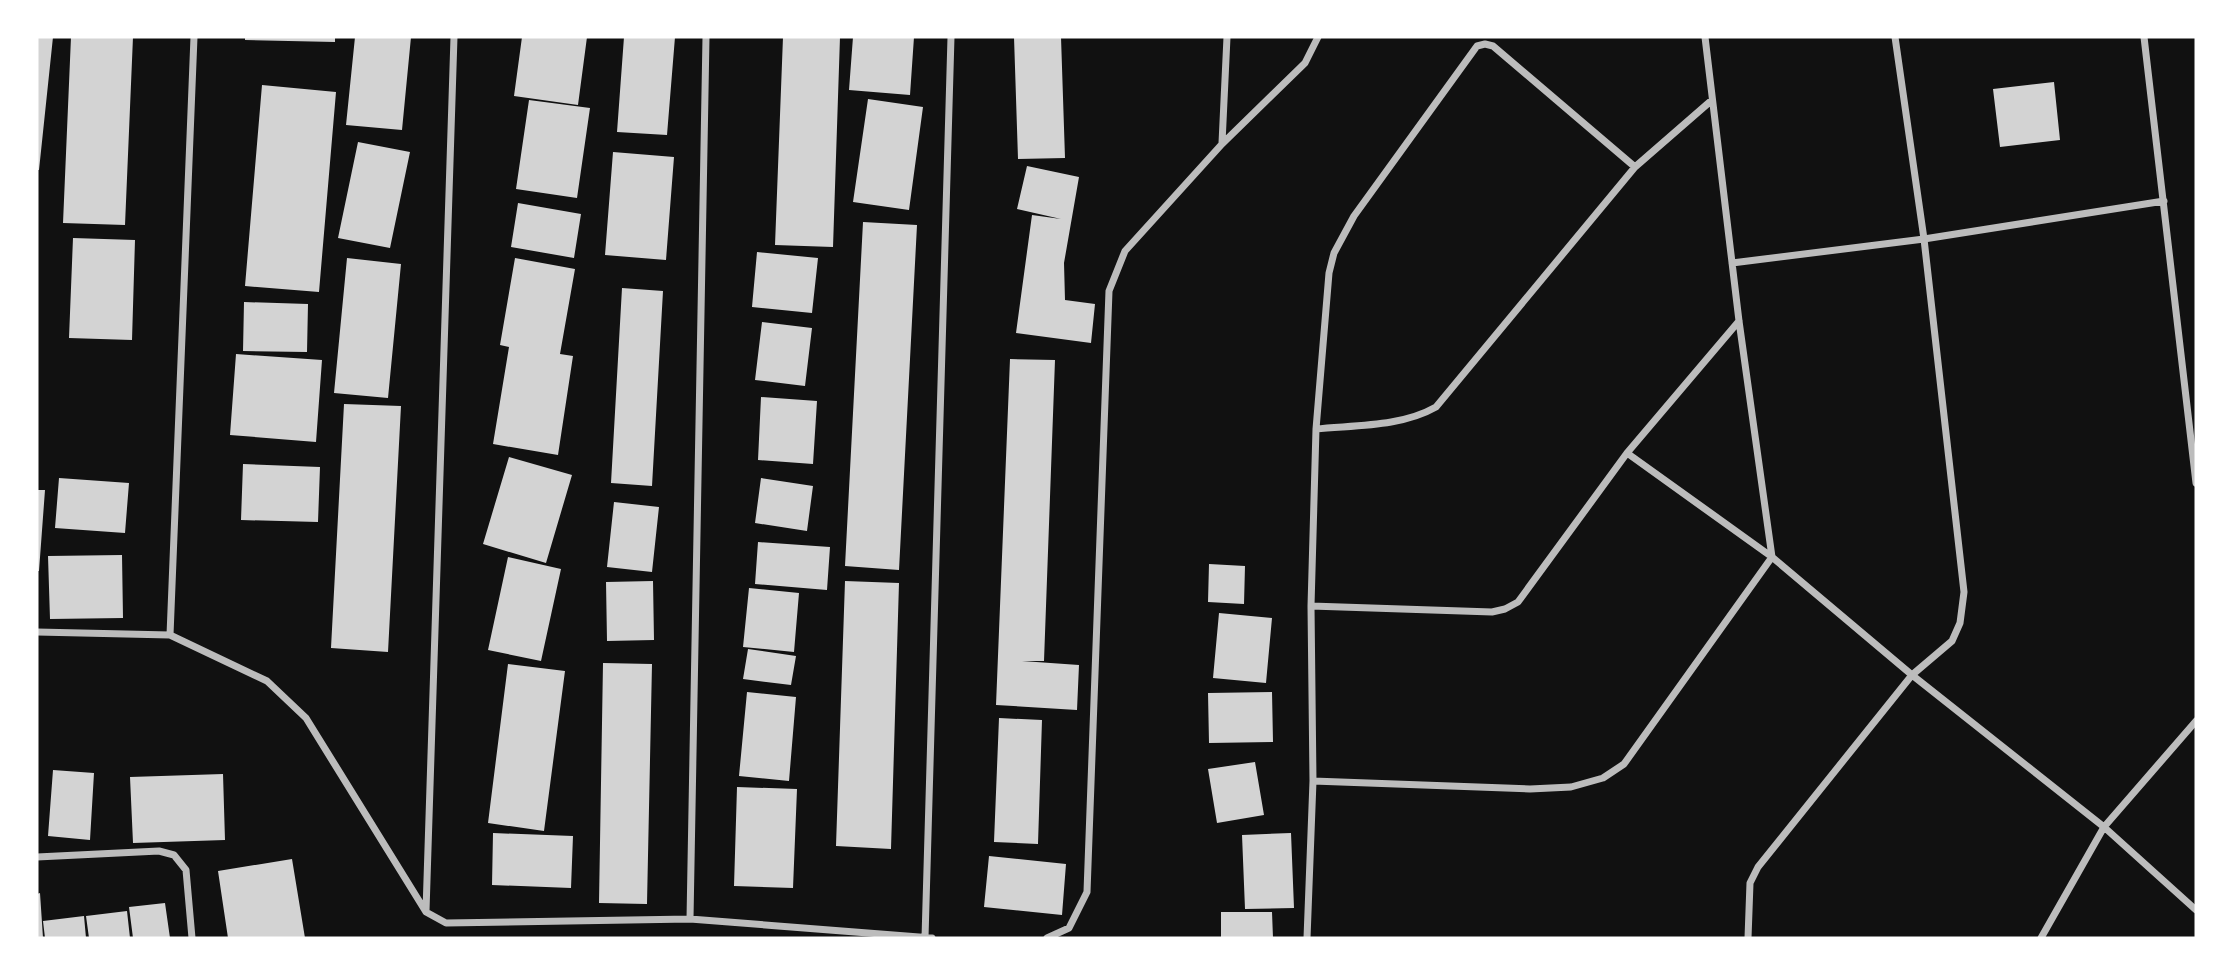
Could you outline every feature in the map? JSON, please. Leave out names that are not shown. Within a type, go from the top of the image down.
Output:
[{"type":"street","points":[[170,635],[194,37]]},
{"type":"street","points":[[426,912],[454,37]]},
{"type":"street","points":[[690,919],[706,37]]},
{"type":"street","points":[[925,938],[951,37]]},
{"type":"street","points":[[1222,144],[1227,37]]},
{"type":"street","points":[[1047,938],[1069,928],[1087,892],[1109,291],[1125,251],[1222,144],[1306,63],[1318,37]]},
{"type":"street","points":[[1313,781],[1530,789],[1571,787],[1603,778],[1624,764],[1772,556],[1739,321],[1705,37]]},
{"type":"street","points":[[1748,938],[1750,883],[1758,867],[1912,675],[1952,641],[1960,623],[1964,592],[1924,239],[1895,37]]},
{"type":"street","points":[[2144,37],[2196,483]]},
{"type":"street","points":[[1307,938],[1313,781],[1311,606],[1316,429],[1329,273],[1334,253],[1354,216],[1477,47],[1485,44],[1493,46],[1635,167]]},
{"type":"street","points":[[1316,429],[1404,419],[1420,416],[1436,407],[1635,167],[1712,100]]},
{"type":"street","points":[[1732,263],[1924,239],[2164,201]]},
{"type":"street","points":[[1311,606],[1492,612],[1518,602],[1627,453],[1739,321]]},
{"type":"street","points":[[1627,453],[1772,556],[1912,675],[2104,827],[2196,910]]},
{"type":"street","points":[[37,632],[170,635],[267,681],[306,718],[426,912],[446,923],[690,919],[932,938]]},
{"type":"street","points":[[2041,938],[2104,827],[2196,720]]},
{"type":"street","points":[[37,857],[159,851],[174,856],[186,870],[192,938]]},
{"type":"building","points":[[37,37],[53,37],[39,170],[37,170]]},
{"type":"building","points":[[71,37],[133,37],[125,225],[63,223]]},
{"type":"building","points":[[245,37],[335,37],[335,42],[245,40]]},
{"type":"building","points":[[355,37],[411,37],[402,130],[346,125]]},
{"type":"building","points":[[522,37],[587,37],[578,105],[514,96]]},
{"type":"building","points":[[624,37],[675,37],[667,135],[617,132]]},
{"type":"building","points":[[783,37],[840,37],[833,247],[775,245]]},
{"type":"building","points":[[853,37],[914,37],[910,95],[849,90]]},
{"type":"building","points":[[1014,37],[1061,37],[1065,158],[1018,159]]},
{"type":"building","points":[[2054,82],[2060,140],[2000,147],[1993,89]]},
{"type":"building","points":[[262,85],[336,92],[319,292],[245,286]]},
{"type":"building","points":[[868,99],[923,107],[909,210],[853,202]]},
{"type":"building","points":[[529,100],[590,108],[577,198],[516,189]]},
{"type":"building","points":[[358,142],[410,152],[390,248],[338,238]]},
{"type":"building","points":[[613,152],[674,157],[666,260],[605,255]]},
{"type":"building","points":[[1027,166],[1079,177],[1064,263],[1065,300],[1095,304],[1091,343],[1016,333],[1032,215],[1061,219],[1017,209]]},
{"type":"building","points":[[518,203],[581,214],[574,258],[511,247]]},
{"type":"building","points":[[863,222],[917,225],[899,570],[845,566]]},
{"type":"building","points":[[73,238],[135,240],[132,340],[69,338]]},
{"type":"building","points":[[757,252],[818,258],[812,313],[752,307]]},
{"type":"building","points":[[347,258],[401,264],[388,398],[334,393]]},
{"type":"building","points":[[515,258],[575,269],[560,354],[573,356],[558,455],[493,444],[509,347],[500,345]]},
{"type":"building","points":[[622,288],[663,291],[652,486],[611,483]]},
{"type":"building","points":[[244,302],[308,304],[307,352],[243,351]]},
{"type":"building","points":[[762,322],[812,328],[805,386],[755,380]]},
{"type":"building","points":[[236,354],[322,360],[316,442],[230,435]]},
{"type":"building","points":[[1010,359],[1055,360],[1044,661],[1022,661],[1079,665],[1077,710],[996,705]]},
{"type":"building","points":[[761,397],[817,401],[813,464],[758,460]]},
{"type":"building","points":[[344,404],[401,406],[388,652],[331,648]]},
{"type":"building","points":[[509,457],[572,475],[546,563],[483,544]]},
{"type":"building","points":[[243,464],[320,467],[318,522],[241,520]]},
{"type":"building","points":[[59,478],[129,483],[125,533],[55,528]]},
{"type":"building","points":[[761,478],[813,486],[807,531],[755,523]]},
{"type":"building","points":[[37,490],[45,490],[39,571],[37,571]]},
{"type":"building","points":[[614,502],[659,507],[652,572],[607,567]]},
{"type":"building","points":[[758,542],[830,547],[827,590],[755,584]]},
{"type":"building","points":[[122,555],[123,618],[50,619],[48,556]]},
{"type":"building","points":[[508,557],[561,569],[541,661],[488,650]]},
{"type":"building","points":[[1209,564],[1245,566],[1244,604],[1208,602]]},
{"type":"building","points":[[653,581],[654,640],[607,641],[606,582]]},
{"type":"building","points":[[845,581],[899,583],[891,849],[836,846]]},
{"type":"building","points":[[749,588],[799,593],[794,652],[743,647]]},
{"type":"building","points":[[1219,613],[1272,618],[1266,683],[1213,678]]},
{"type":"building","points":[[748,649],[796,656],[791,685],[743,679]]},
{"type":"building","points":[[603,663],[652,664],[647,904],[599,903]]},
{"type":"building","points":[[508,664],[565,671],[544,831],[488,823]]},
{"type":"building","points":[[747,692],[796,697],[789,781],[739,776]]},
{"type":"building","points":[[1272,692],[1273,742],[1209,743],[1208,693]]},
{"type":"building","points":[[999,718],[1042,720],[1038,844],[994,842]]},
{"type":"building","points":[[1255,762],[1264,815],[1217,823],[1208,769]]},
{"type":"building","points":[[53,770],[94,773],[90,840],[48,836]]},
{"type":"building","points":[[223,774],[225,840],[133,843],[130,777]]},
{"type":"building","points":[[737,787],[797,789],[793,888],[734,886]]},
{"type":"building","points":[[493,833],[573,836],[571,888],[492,885]]},
{"type":"building","points":[[1291,833],[1294,908],[1245,909],[1242,835]]},
{"type":"building","points":[[989,856],[1066,864],[1062,915],[984,907]]},
{"type":"building","points":[[292,859],[305,938],[228,938],[218,871]]},
{"type":"building","points":[[40,893],[43,938],[37,938],[37,894]]},
{"type":"building","points":[[165,903],[170,938],[133,938],[129,907]]},
{"type":"building","points":[[127,911],[130,938],[89,938],[86,916]]},
{"type":"building","points":[[1221,912],[1272,912],[1273,938],[1221,938]]},
{"type":"building","points":[[84,916],[86,938],[45,938],[43,921]]}]
